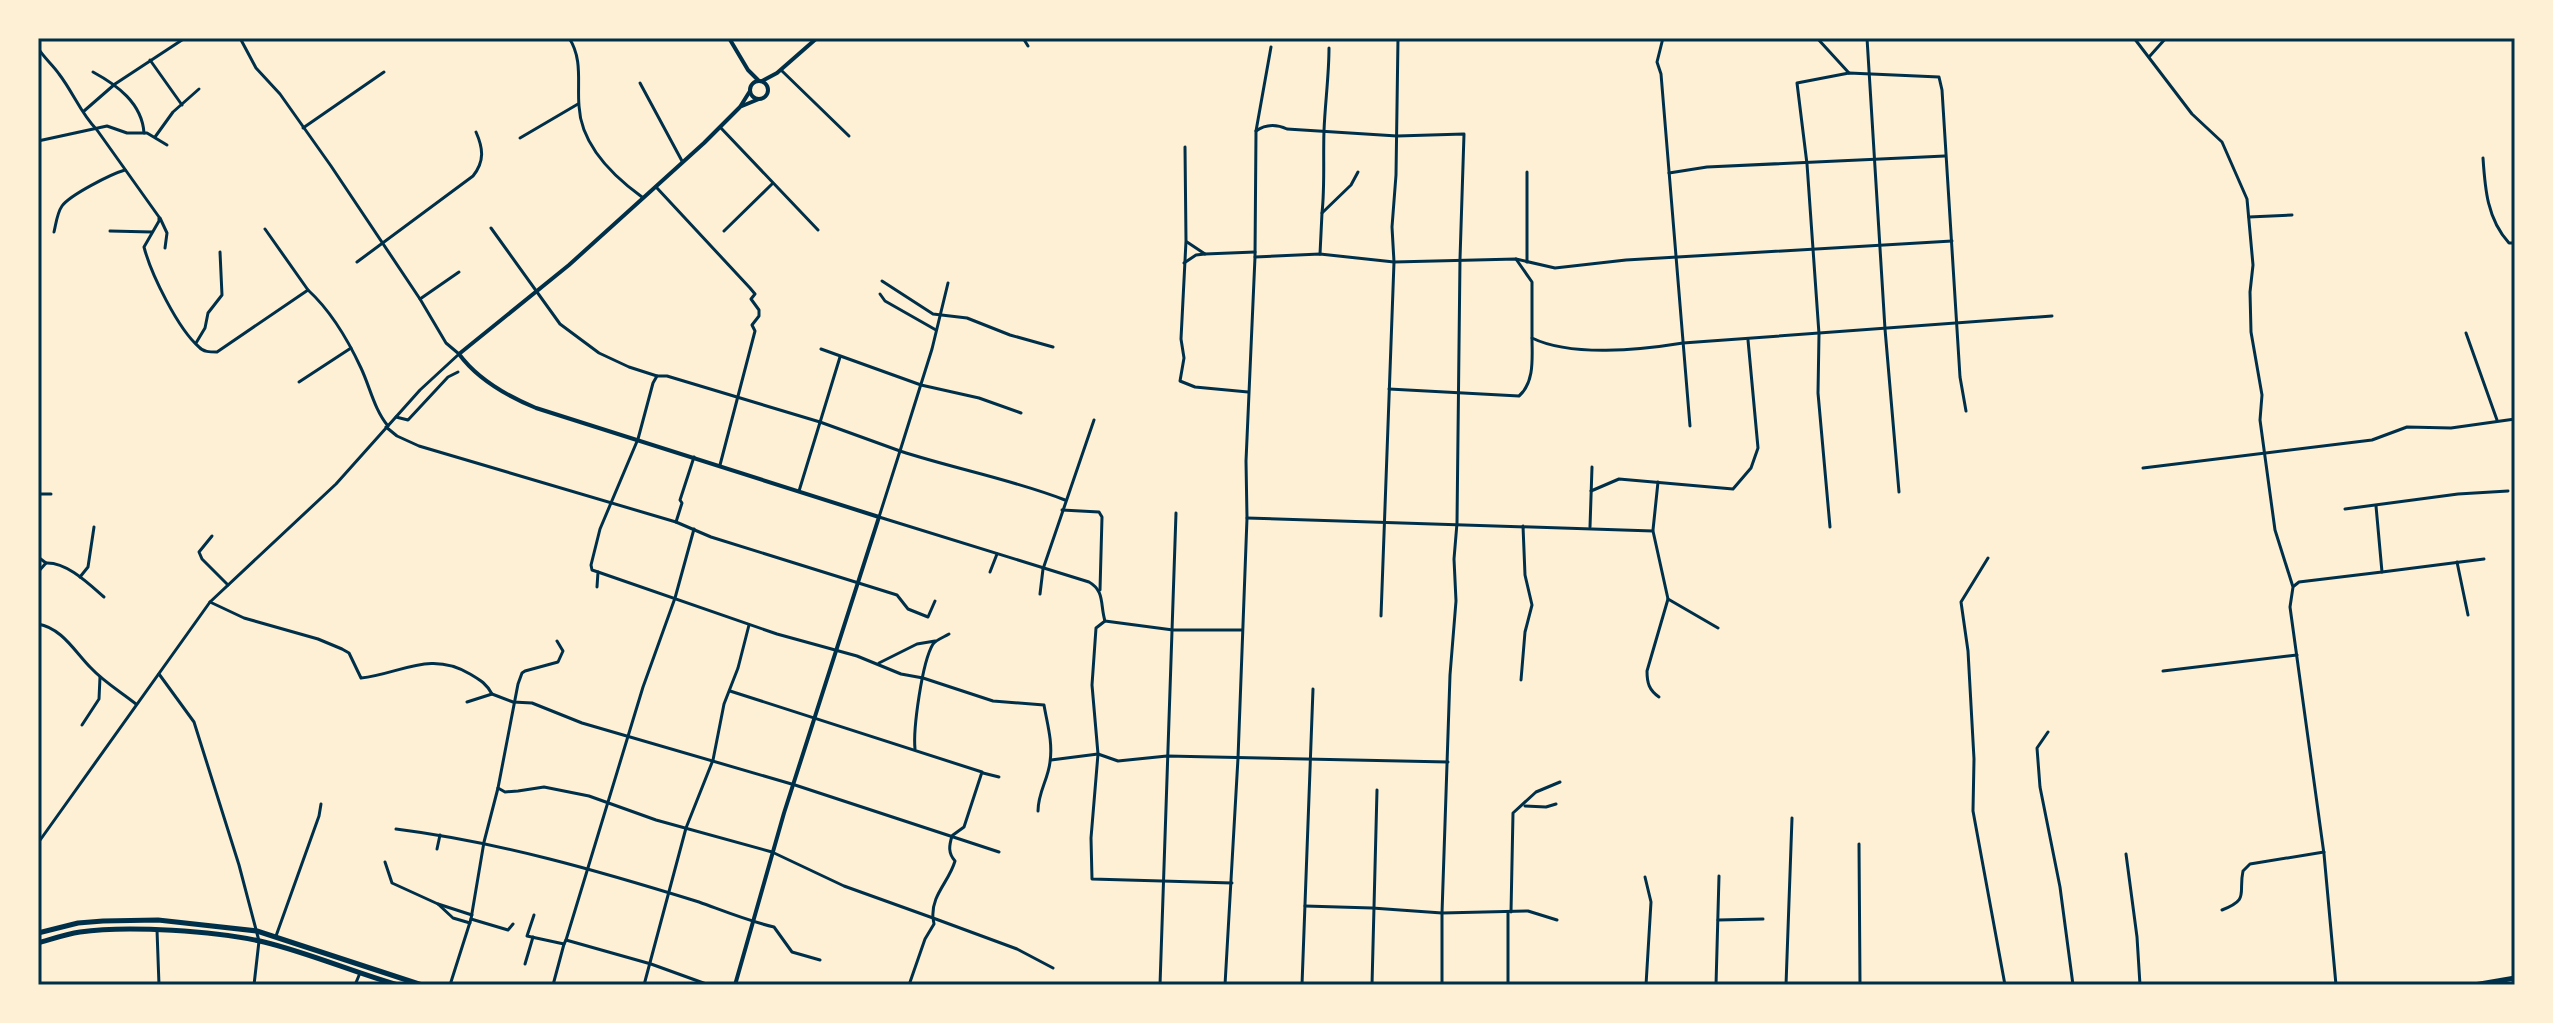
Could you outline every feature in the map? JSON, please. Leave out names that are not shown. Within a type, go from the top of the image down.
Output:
[{"type":"highway","points":[[38,933],[78,923],[158,920],[257,931],[362,968],[422,985]]},
{"type":"highway","points":[[38,943],[79,932],[157,930],[259,941],[398,985]]},
{"type":"highway","points":[[2474,985],[2515,978]]},
{"type":"street","points":[[84,111],[115,84],[185,38]]},
{"type":"street","points":[[240,38],[256,68],[280,94],[331,166],[446,343],[473,371],[515,399],[1089,582],[1097,586],[1100,592]]},
{"type":"street","points":[[569,38],[578,60],[578,104],[586,132],[598,157],[609,170],[642,197]]},
{"type":"street","points":[[729,38],[748,70],[768,89]]},
{"type":"street","points":[[38,843],[210,602],[336,484],[445,365],[569,265],[656,187],[740,107],[755,82],[779,71],[817,38]]},
{"type":"street","points":[[1023,38],[1028,46]]},
{"type":"street","points":[[1381,616],[1394,262],[1392,227],[1398,38]]},
{"type":"street","points":[[1663,38],[1657,62],[1661,74],[1690,426]]},
{"type":"street","points":[[1817,38],[1849,73]]},
{"type":"street","points":[[1867,38],[1885,329],[1899,492]]},
{"type":"street","points":[[2134,38],[2192,114],[2222,142],[2247,199],[2253,265],[2251,332],[2262,395],[2260,420],[2275,530],[2293,587],[2290,607],[2324,852],[2336,985]]},
{"type":"street","points":[[2149,57],[2166,38]]},
{"type":"street","points":[[1225,985],[1247,518],[1256,131],[1271,47]]},
{"type":"street","points":[[38,48],[59,73],[86,118],[159,217],[167,233],[165,248]]},
{"type":"street","points":[[1320,254],[1326,174],[1324,131],[1329,48]]},
{"type":"street","points":[[38,60],[45,59]]},
{"type":"street","points":[[150,60],[182,105]]},
{"type":"street","points":[[748,70],[750,90],[759,99]]},
{"type":"street","points":[[740,107],[765,96],[779,71]]},
{"type":"street","points":[[779,71],[849,136]]},
{"type":"street","points":[[93,72],[115,84],[143,121],[144,133]]},
{"type":"street","points":[[303,128],[384,72]]},
{"type":"street","points":[[1830,527],[1818,393],[1819,334],[1807,164],[1797,83],[1849,73],[1939,77],[1960,377],[1966,411]]},
{"type":"street","points":[[640,83],[682,162]]},
{"type":"street","points":[[155,137],[173,112],[199,89]]},
{"type":"street","points":[[520,138],[578,104]]},
{"type":"street","points":[[1256,131],[1278,125],[1287,129],[1397,136],[1464,134],[1454,559],[1456,601],[1442,913],[1442,985]]},
{"type":"street","points":[[38,141],[107,126],[127,133],[144,133],[167,145]]},
{"type":"street","points":[[720,127],[818,230]]},
{"type":"street","points":[[357,262],[473,176],[479,169],[482,153],[476,132]]},
{"type":"street","points":[[1185,147],[1186,241],[1181,339],[1184,358],[1180,381],[1195,387],[1249,392]]},
{"type":"street","points":[[1668,173],[1707,167],[1945,156]]},
{"type":"street","points":[[2483,158],[2486,199],[2490,210],[2502,235],[2509,243],[2515,243]]},
{"type":"street","points":[[54,232],[64,203],[102,180],[126,170]]},
{"type":"street","points":[[1322,213],[1351,185],[1358,172]]},
{"type":"street","points":[[1527,172],[1527,262]]},
{"type":"street","points":[[724,231],[772,184]]},
{"type":"street","points":[[656,187],[755,294],[751,299],[759,310],[759,316],[752,325],[755,331],[720,465]]},
{"type":"street","points":[[2249,217],[2292,215]]},
{"type":"street","points":[[159,217],[144,247],[148,264],[176,316],[206,352],[217,352],[308,290]]},
{"type":"street","points":[[491,228],[560,324],[599,353],[657,376],[667,376],[738,397],[900,451],[968,472],[1026,485],[1065,500]]},
{"type":"street","points":[[265,229],[308,290],[329,311],[351,348],[387,426],[397,436],[419,446],[676,522],[897,595],[908,609],[928,617],[935,601]]},
{"type":"street","points":[[110,231],[152,232]]},
{"type":"street","points":[[1186,241],[1205,254]]},
{"type":"street","points":[[1184,263],[1196,255],[1205,254],[1320,254],[1394,262],[1516,259],[1555,268],[1626,260],[1952,241]]},
{"type":"street","points":[[196,343],[205,328],[208,313],[222,295],[220,252]]},
{"type":"street","points":[[1389,389],[1504,397],[1519,396],[1524,392],[1531,374],[1532,282],[1516,259]]},
{"type":"street","points":[[420,299],[459,272]]},
{"type":"street","points":[[882,281],[919,307],[967,318],[1053,347]]},
{"type":"street","points":[[735,985],[772,852],[921,385],[948,283]]},
{"type":"street","points":[[880,294],[885,301],[936,330]]},
{"type":"street","points":[[1532,338],[1547,346],[1633,351],[1683,343],[2052,316]]},
{"type":"street","points":[[2466,333],[2497,422]]},
{"type":"street","points":[[1591,491],[1619,479],[1733,489],[1751,468],[1758,448],[1748,340]]},
{"type":"street","points":[[299,382],[351,348]]},
{"type":"street","points":[[821,349],[921,385],[979,398],[1021,413]]},
{"type":"street","points":[[799,491],[840,357]]},
{"type":"street","points":[[396,417],[408,420],[448,377],[458,372]]},
{"type":"street","points":[[657,376],[638,439],[600,529],[592,570],[901,674],[993,701],[1044,705],[1050,726],[1051,760],[1038,795],[1038,811]]},
{"type":"street","points":[[2143,468],[2372,440],[2407,427],[2451,428],[2515,419]]},
{"type":"street","points":[[1040,594],[1043,569],[1094,420]]},
{"type":"street","points":[[676,522],[694,457]]},
{"type":"street","points":[[1590,528],[1592,467]]},
{"type":"street","points":[[1658,482],[1653,531],[1668,599],[1647,671],[1647,681],[1652,692],[1659,697]]},
{"type":"street","points":[[2345,509],[2458,494],[2508,491]]},
{"type":"street","points":[[38,494],[51,494]]},
{"type":"street","points":[[2376,506],[2382,572]]},
{"type":"street","points":[[1062,510],[1099,512],[1102,517],[1100,592],[1105,621]]},
{"type":"street","points":[[1160,985],[1176,513]]},
{"type":"street","points":[[1247,518],[1653,531]]},
{"type":"street","points":[[1521,680],[1525,632],[1532,605],[1525,575],[1523,526]]},
{"type":"street","points":[[80,577],[88,567],[94,527]]},
{"type":"street","points":[[553,985],[586,869],[643,687],[675,598],[694,529]]},
{"type":"street","points":[[212,536],[199,552],[228,585]]},
{"type":"street","points":[[990,572],[997,554]]},
{"type":"street","points":[[38,557],[80,577],[104,597]]},
{"type":"street","points":[[1988,558],[1961,602],[1970,682],[1973,811],[2005,985]]},
{"type":"street","points":[[2293,587],[2299,582],[2484,559]]},
{"type":"street","points":[[2457,562],[2468,615]]},
{"type":"street","points":[[38,572],[46,563]]},
{"type":"street","points":[[597,587],[598,572]]},
{"type":"street","points":[[1668,599],[1718,628]]},
{"type":"street","points":[[210,602],[244,618],[342,649],[349,653],[361,678],[418,664],[444,662],[459,667],[484,683],[492,694],[513,702],[532,703],[582,723],[795,785],[999,852]]},
{"type":"street","points":[[1232,883],[1092,879],[1091,838],[1098,754],[1092,685],[1096,628],[1105,621],[1173,630],[1242,630]]},
{"type":"street","points":[[644,985],[686,828],[713,760],[717,734],[750,627],[748,623]]},
{"type":"street","points":[[38,624],[48,626],[60,635],[100,677],[137,704]]},
{"type":"street","points":[[875,663],[949,634]]},
{"type":"street","points":[[450,985],[471,919],[513,702],[522,673],[532,667],[558,662],[563,651],[557,641]]},
{"type":"street","points":[[915,749],[913,732],[923,678],[936,641]]},
{"type":"street","points":[[2163,671],[2297,655]]},
{"type":"street","points":[[158,673],[194,722],[257,931],[259,941],[254,985]]},
{"type":"street","points":[[82,725],[99,699],[100,677]]},
{"type":"street","points":[[1302,985],[1313,689]]},
{"type":"street","points":[[730,691],[999,777]]},
{"type":"street","points":[[467,702],[492,694]]},
{"type":"street","points":[[2048,732],[2037,748],[2040,787],[2060,887],[2073,985]]},
{"type":"street","points":[[1051,760],[1098,754],[1118,761],[1167,756],[1448,762]]},
{"type":"street","points":[[951,836],[964,827],[982,772]]},
{"type":"street","points":[[1508,985],[1513,813],[1536,792],[1560,782]]},
{"type":"street","points":[[498,788],[505,792],[553,788],[589,796],[772,852],[844,886],[1017,949],[1053,968]]},
{"type":"street","points":[[1372,985],[1377,790]]},
{"type":"street","points":[[276,937],[321,804]]},
{"type":"street","points":[[1522,806],[1546,807],[1556,804]]},
{"type":"street","points":[[1786,985],[1792,818]]},
{"type":"street","points":[[396,829],[484,842],[668,894],[774,927],[792,952],[820,960]]},
{"type":"street","points":[[437,849],[440,835]]},
{"type":"street","points":[[909,985],[921,947],[934,924],[935,900],[948,880],[955,861],[949,846],[951,836]]},
{"type":"street","points":[[1859,844],[1860,985]]},
{"type":"street","points":[[2222,910],[2239,902],[2243,896],[2243,871],[2250,864],[2324,852]]},
{"type":"street","points":[[2126,854],[2140,985]]},
{"type":"street","points":[[385,862],[392,883],[471,919],[508,930],[513,924]]},
{"type":"street","points":[[1716,985],[1719,876]]},
{"type":"street","points":[[1645,877],[1651,902],[1646,985]]},
{"type":"street","points":[[438,904],[453,918],[471,919]]},
{"type":"street","points":[[1305,906],[1442,913],[1528,911],[1557,920]]},
{"type":"street","points":[[534,915],[527,936],[565,942],[651,964],[709,985]]},
{"type":"street","points":[[1718,920],[1763,919]]},
{"type":"street","points":[[157,930],[159,985]]},
{"type":"street","points":[[525,964],[533,937]]},
{"type":"street","points":[[355,985],[360,973]]}]
